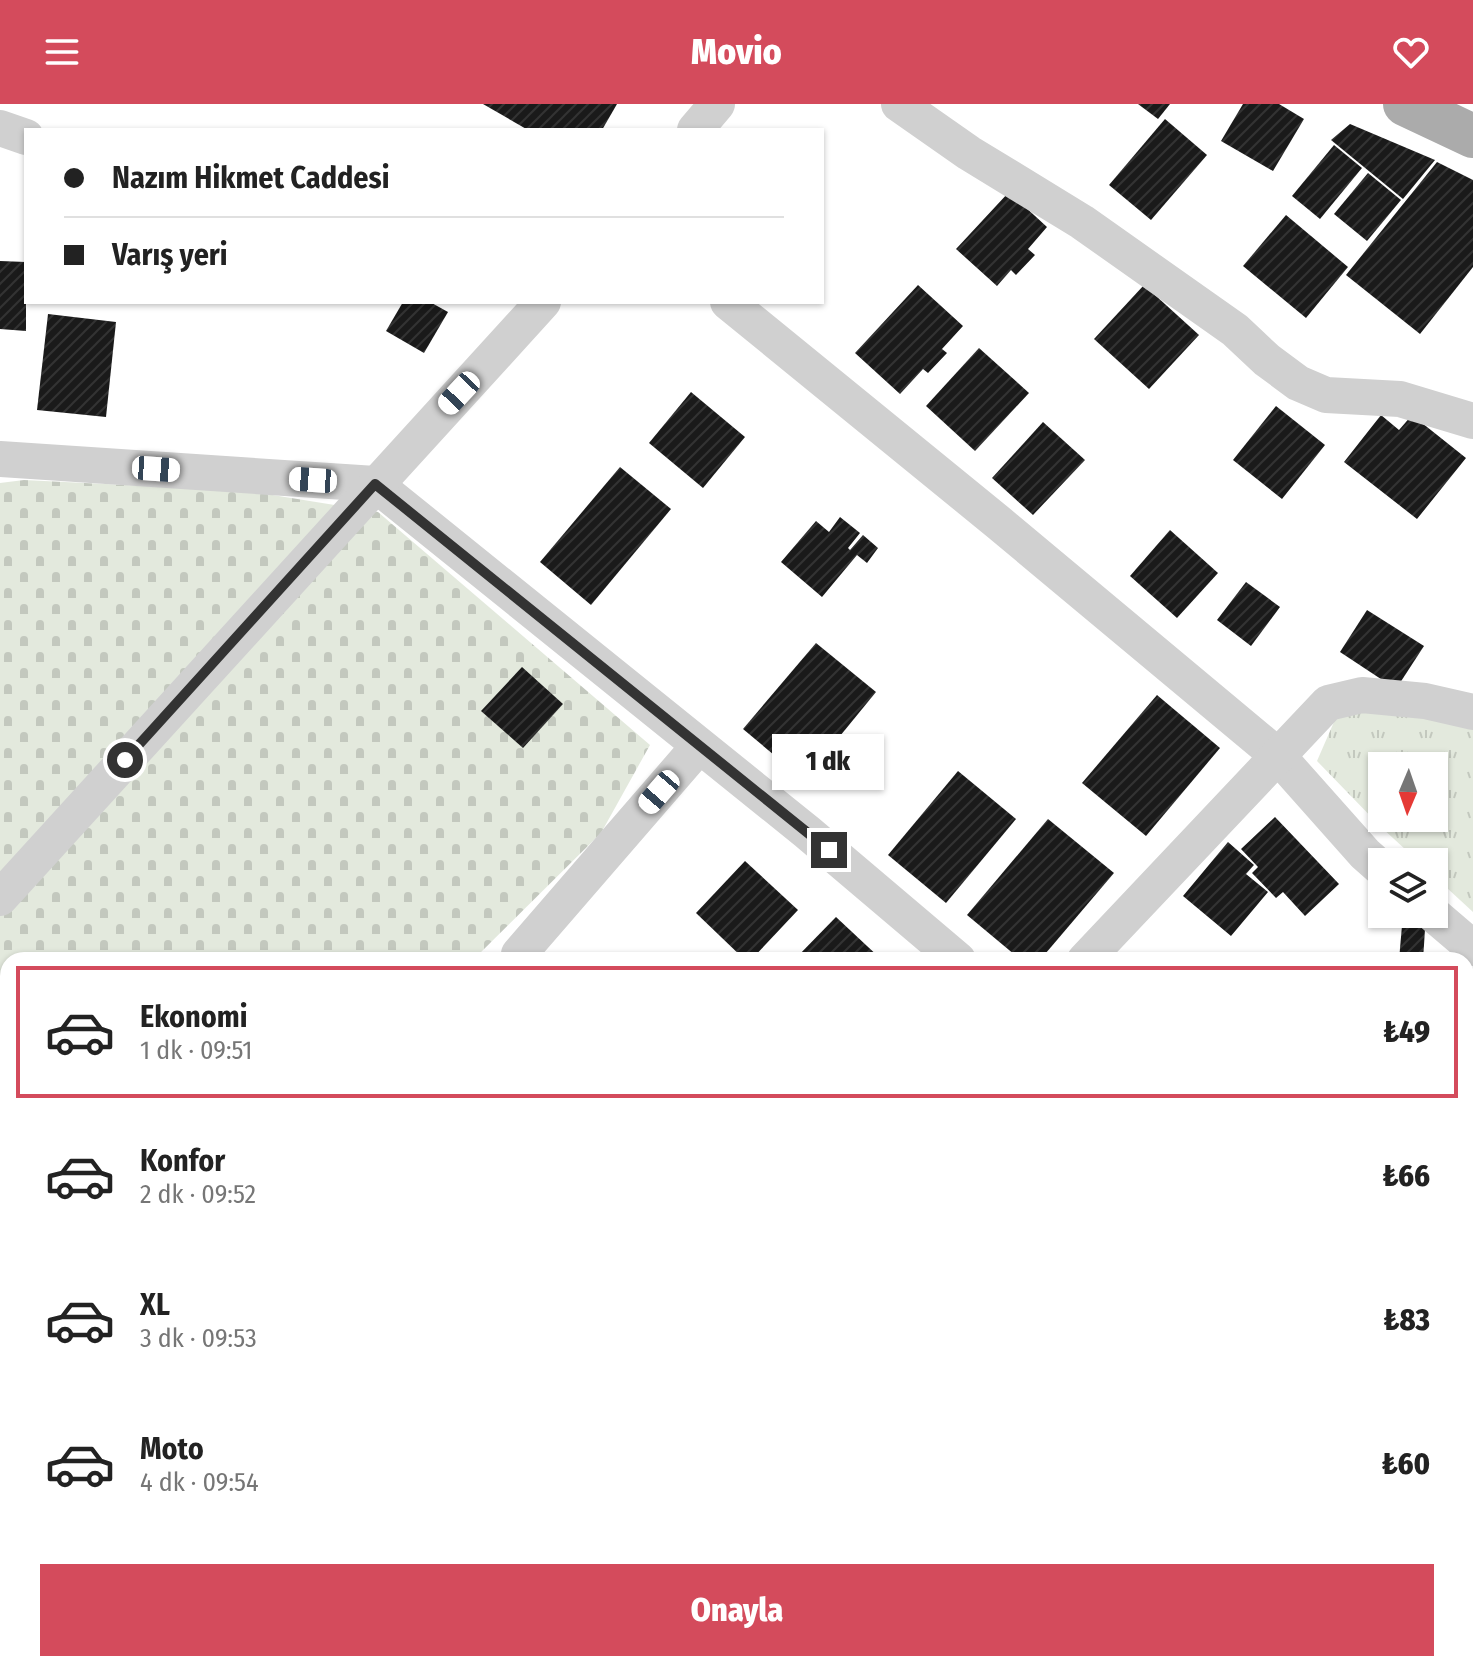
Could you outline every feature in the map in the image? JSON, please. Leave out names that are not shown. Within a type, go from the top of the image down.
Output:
[{"type":"main road","points":[[1405,104],[1473,136]]},
{"type":"street","points":[[697,128],[717,104]]},
{"type":"street","points":[[899,104],[969,153],[1107,240],[1235,330],[1298,383],[1326,395],[1400,399],[1473,421]]},
{"type":"street","points":[[0,128],[24,136]]},
{"type":"street","points":[[0,898],[541,304]]},
{"type":"street","points":[[730,304],[1277,755],[1368,857]]},
{"type":"street","points":[[0,459],[375,484],[807,832],[949,952]]},
{"type":"street","points":[[1092,952],[1328,703],[1362,695],[1425,701],[1473,712]]},
{"type":"street","points":[[525,952],[699,746]]},
{"type":"street","points":[[1448,927],[1473,948]]},
{"type":"green space","points":[[24,480],[248,491],[378,512],[650,745],[601,833],[481,952],[0,952],[0,483]]},
{"type":"green space","points":[[1374,706],[1473,728],[1473,912],[1448,889],[1448,848],[1404,848],[1386,832],[1448,832],[1448,752],[1368,752],[1368,814],[1317,761],[1337,715]]},
{"type":"building","points":[[483,104],[617,104],[603,128],[525,128]]},
{"type":"building","points":[[1138,104],[1170,104],[1158,119]]},
{"type":"building","points":[[1243,104],[1279,104],[1304,119],[1273,171],[1221,141]]},
{"type":"building","points":[[1165,119],[1207,155],[1151,220],[1109,185]]},
{"type":"building","points":[[1350,124],[1435,160],[1403,199],[1331,140]]},
{"type":"building","points":[[1334,145],[1362,168],[1320,219],[1292,196]]},
{"type":"building","points":[[1437,162],[1473,180],[1473,267],[1420,334],[1346,275]]},
{"type":"building","points":[[1368,173],[1401,200],[1367,241],[1334,214]]},
{"type":"building","points":[[1009,192],[1047,227],[1028,249],[1035,255],[1016,275],[1011,270],[997,286],[956,249]]},
{"type":"building","points":[[1286,215],[1348,267],[1306,318],[1243,266]]},
{"type":"building","points":[[0,261],[24,262],[26,331],[0,329]]},
{"type":"building","points":[[918,285],[963,326],[942,349],[947,353],[928,373],[923,369],[900,394],[855,353]]},
{"type":"building","points":[[1144,285],[1199,335],[1149,389],[1094,339]]},
{"type":"building","points":[[402,304],[434,304],[448,312],[424,353],[386,331]]},
{"type":"building","points":[[48,314],[116,322],[106,417],[37,410]]},
{"type":"building","points":[[979,348],[1029,393],[975,451],[926,406]]},
{"type":"building","points":[[691,392],[745,437],[703,488],[649,443]]},
{"type":"building","points":[[1276,406],[1325,445],[1282,499],[1233,460]]},
{"type":"building","points":[[1381,415],[1399,430],[1412,415],[1466,458],[1417,519],[1344,462]]},
{"type":"building","points":[[1043,422],[1085,460],[1033,515],[992,478]]},
{"type":"building","points":[[620,467],[671,509],[591,605],[540,562]]},
{"type":"building","points":[[840,517],[860,533],[848,548],[850,550],[863,535],[878,548],[867,563],[857,555],[822,597],[781,562],[816,521],[829,532]]},
{"type":"building","points":[[1170,530],[1218,573],[1177,618],[1130,576]]},
{"type":"building","points":[[1246,582],[1280,607],[1251,646],[1217,620]]},
{"type":"building","points":[[1367,610],[1424,646],[1396,689],[1340,652]]},
{"type":"building","points":[[816,643],[876,692],[804,780],[743,729]]},
{"type":"building","points":[[522,667],[563,704],[523,748],[481,711]]},
{"type":"building","points":[[1157,695],[1220,748],[1146,836],[1082,783]]},
{"type":"building","points":[[958,771],[1016,819],[946,903],[888,855]]},
{"type":"building","points":[[1275,817],[1339,884],[1305,916],[1283,892],[1276,898],[1252,873],[1258,867],[1241,849]]},
{"type":"building","points":[[1048,819],[1114,873],[1047,952],[1011,952],[967,915]]},
{"type":"building","points":[[1228,842],[1254,865],[1246,874],[1268,892],[1231,936],[1183,896]]},
{"type":"building","points":[[745,861],[798,910],[759,952],[737,952],[696,913]]},
{"type":"building","points":[[836,917],[873,952],[802,952]]},
{"type":"building","points":[[1402,928],[1425,928],[1424,952],[1400,952]]},
{"type":"route","points":[[125,760],[375,484],[829,850]]}]
